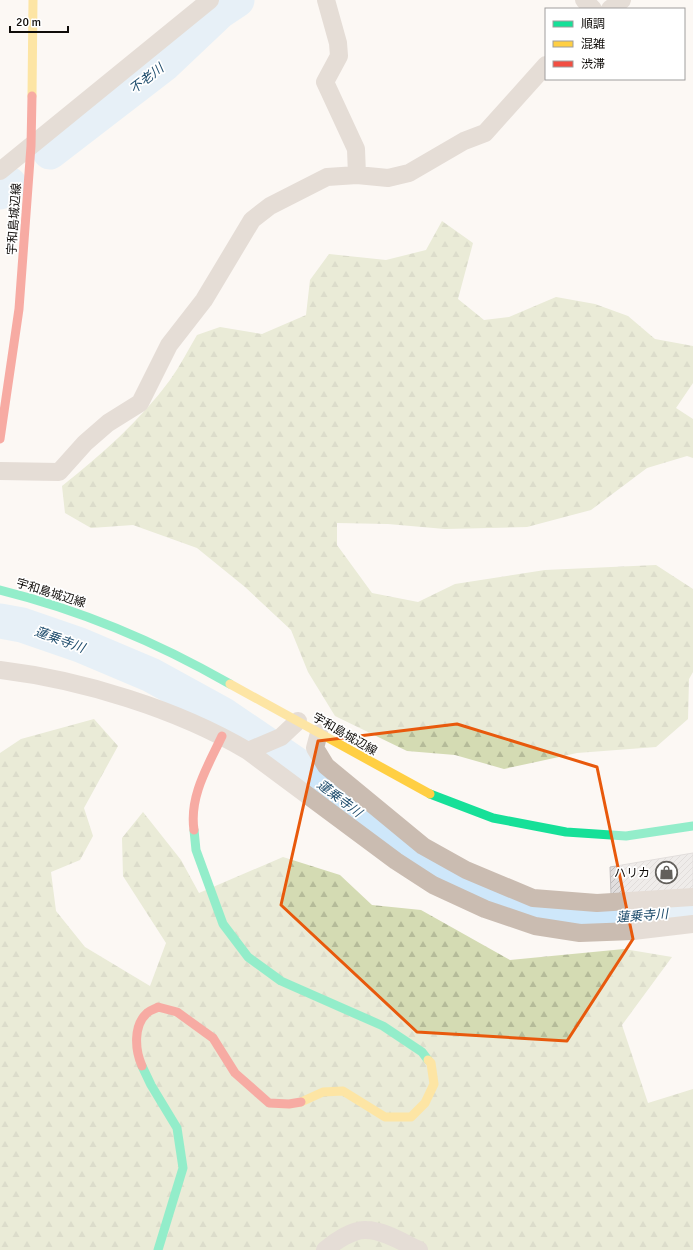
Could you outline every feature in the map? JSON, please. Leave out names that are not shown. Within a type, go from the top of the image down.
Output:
[{"type":"main road","name":"宇和島城辺線","points":[[0,438],[19,309],[31,146],[33,0]]},
{"type":"main road","name":"宇和島城辺線","points":[[0,590],[44,601],[117,627],[199,666],[421,791],[493,818],[566,832],[626,836],[693,826]]},
{"type":"main road","points":[[158,1250],[183,1168],[177,1128],[151,1085],[137,1055],[137,1029],[147,1013],[158,1007],[177,1012],[212,1038],[235,1073],[269,1103],[289,1104],[305,1101],[323,1092],[343,1091],[385,1117],[411,1117],[425,1103],[434,1084],[432,1063],[422,1052],[383,1026],[281,981],[248,957],[223,924],[196,850],[192,818],[199,784],[222,736]]},
{"type":"street","points":[[0,171],[210,0]]},
{"type":"street","points":[[326,0],[338,43],[339,56],[325,82],[356,149],[357,175]]},
{"type":"street","points":[[584,0],[592,8]]},
{"type":"street","points":[[611,8],[622,0]]},
{"type":"street","points":[[0,471],[59,472],[85,443],[108,423],[140,403],[169,345],[204,300],[252,220],[270,206],[327,176],[357,175],[388,178],[409,173],[464,141],[486,133],[545,66]]},
{"type":"street","points":[[0,670],[116,694],[222,736],[248,751],[396,861],[434,885],[485,909],[535,926],[580,933],[633,931],[693,924]]},
{"type":"street","points":[[248,751],[281,737],[298,721]]},
{"type":"street","points":[[320,733],[315,748],[326,766],[423,846],[466,870],[533,898],[597,903],[693,897]]},
{"type":"street","points":[[325,1250],[337,1239],[366,1230],[392,1237],[419,1250]]},
{"type":"highlighted area","points":[[457,724],[597,767],[633,939],[567,1041],[417,1032],[281,905],[318,741]]},
{"type":"green space","points":[[442,221],[473,243],[458,299],[484,320],[509,317],[556,297],[595,304],[628,316],[655,339],[693,346],[693,383],[676,408],[693,419],[693,458],[687,456],[647,468],[591,510],[527,527],[445,529],[388,524],[337,523],[337,545],[372,593],[418,602],[455,584],[545,570],[656,565],[693,589],[693,672],[689,679],[688,719],[656,747],[577,753],[504,769],[455,755],[407,751],[335,716],[308,672],[291,630],[245,587],[197,548],[133,525],[91,528],[65,513],[62,486],[92,462],[146,409],[174,375],[197,335],[220,327],[262,334],[306,315],[310,280],[329,254],[386,260],[426,250]]},
{"type":"green space","points":[[94,719],[118,746],[84,808],[93,836],[80,860],[51,872],[56,911],[85,947],[150,986],[166,943],[123,876],[122,838],[143,812],[181,860],[199,893],[283,857],[340,875],[372,905],[421,910],[510,960],[624,949],[672,957],[622,1025],[648,1103],[693,1089],[693,1250],[0,1250],[0,753],[21,739]]},
{"type":"building","points":[[693,853],[693,890],[611,895],[610,867]]},
{"type":"waterway","name":"不老川","points":[[50,152],[163,65],[219,12],[237,0]]},
{"type":"waterway","name":"不老川","points":[[0,192],[9,184]]},
{"type":"waterway","name":"蓮乗寺川","points":[[0,621],[22,625],[80,645],[151,675],[222,714],[297,765],[435,871],[479,892],[539,915],[586,919],[693,911]]},
{"type":"traffic: fast","points":[[0,590],[89,617],[175,654],[230,684]]},
{"type":"traffic: fast","points":[[430,794],[493,818],[566,832],[626,836],[693,826]]},
{"type":"traffic: fast","points":[[194,830],[196,850],[223,924],[248,957],[281,981],[383,1026],[422,1052],[428,1060]]},
{"type":"traffic: fast","points":[[142,1066],[151,1085],[177,1128],[183,1168],[158,1250]]},
{"type":"traffic: slow","points":[[32,96],[33,0]]},
{"type":"traffic: slow","points":[[230,684],[430,794]]},
{"type":"traffic: slow","points":[[301,1102],[323,1092],[343,1091],[385,1117],[411,1117],[425,1103],[434,1084],[431,1063],[428,1060]]},
{"type":"traffic: jam","points":[[0,439],[19,309],[31,146],[32,96]]},
{"type":"traffic: jam","points":[[194,830],[193,817],[197,793],[222,736]]},
{"type":"traffic: jam","points":[[142,1066],[138,1053],[137,1031],[142,1018],[147,1013],[158,1007],[177,1012],[213,1038],[235,1073],[269,1103],[289,1104],[301,1102]]},
{"type":"place","name":"ハリカ","points":[[666,873]]}]
